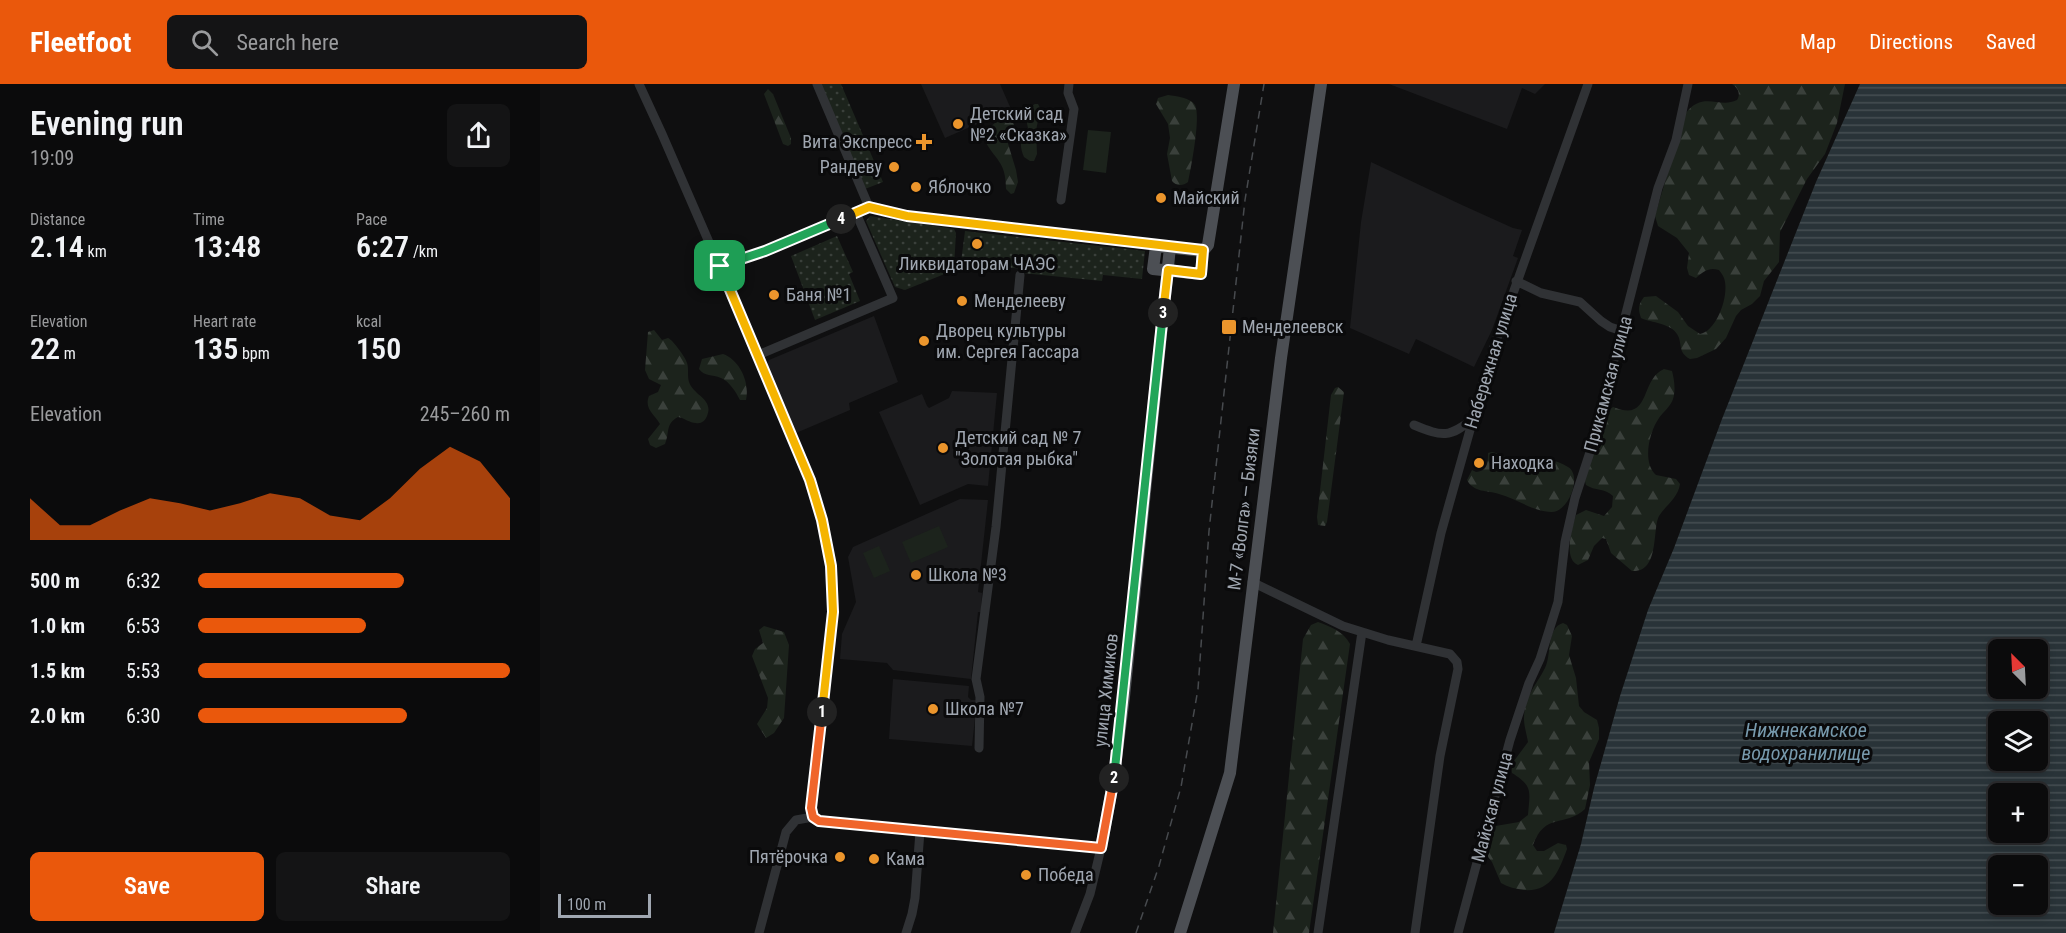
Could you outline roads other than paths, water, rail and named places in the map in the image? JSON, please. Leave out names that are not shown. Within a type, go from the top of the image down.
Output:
[{"type":"main road","points":[[1203,250],[1156,246],[1154,269],[1201,274],[1203,250],[1208,245],[1234,84]]},
{"type":"main road","name":"М-7 «Волга» — Бизяки","points":[[1180,933],[1230,773],[1281,358],[1321,84]]},
{"type":"main road","name":"улица Химиков","points":[[1101,848],[1113,783],[1122,707],[1170,247]]},
{"type":"street","points":[[639,84],[758,354],[810,480],[822,520],[831,566],[832,626],[811,808],[813,817]]},
{"type":"street","points":[[817,84],[869,207]]},
{"type":"street","points":[[1061,200],[1074,109],[1068,93],[1069,84]]},
{"type":"street","name":"Набережная улица","points":[[1416,645],[1441,532],[1492,352],[1588,84]]},
{"type":"street","name":"Прикамская улица","points":[[1529,683],[1540,659],[1558,602],[1565,542],[1658,188],[1676,140],[1688,84]]},
{"type":"street","points":[[720,266],[765,251],[869,207],[907,216],[1156,246]]},
{"type":"street","points":[[758,354],[893,298],[856,213]]},
{"type":"street","points":[[979,748],[980,697],[976,679],[996,527],[1020,274]]},
{"type":"street","points":[[1516,281],[1541,293],[1580,302],[1601,321],[1622,331]]},
{"type":"street","points":[[1414,425],[1445,435],[1456,432],[1474,418]]},
{"type":"street","points":[[1252,582],[1343,626],[1388,640],[1450,654],[1457,662],[1458,669],[1440,756],[1415,933]]},
{"type":"street","points":[[1318,933],[1362,632]]},
{"type":"street","name":"Майская улица","points":[[1458,933],[1497,788],[1529,683]]},
{"type":"street","points":[[759,933],[786,832],[796,820],[813,817],[822,821],[1101,848],[1090,894],[1075,933]]},
{"type":"street","points":[[906,933],[915,898],[920,831]]},
{"type":"water","name":"Нижнекамское водохранилище","points":[[1860,84],[2066,84],[2066,933],[1554,933],[1581,844],[1620,696],[1648,610],[1674,548],[1722,419],[1816,182]]},
{"type":"railway","points":[[1136,933],[1159,866],[1181,787],[1198,689],[1209,531],[1245,200],[1264,84]]},
{"type":"place","name":"Детский сад №2 «Сказка»","points":[[958,124]]},
{"type":"place","name":"Вита Экспресс","points":[[924,142]]},
{"type":"place","name":"Рандеву","points":[[894,167]]},
{"type":"place","name":"Яблочко","points":[[916,187]]},
{"type":"place","name":"Майский","points":[[1161,198]]},
{"type":"place","name":"Ликвидаторам ЧАЭС","points":[[977,244]]},
{"type":"place","name":"Баня №1","points":[[774,295]]},
{"type":"place","name":"Менделееву","points":[[962,301]]},
{"type":"place","name":"Менделеевск","points":[[1229,327]]},
{"type":"place","name":"Дворец культуры им. Сергея Гассара","points":[[924,341]]},
{"type":"place","name":"Детский сад № 7 \"Золотая рыбка\"","points":[[943,448]]},
{"type":"place","name":"Находка","points":[[1479,463]]},
{"type":"place","name":"Школа №3","points":[[916,575]]},
{"type":"place","name":"Школа №7","points":[[933,709]]},
{"type":"place","name":"Пятёрочка","points":[[840,857]]},
{"type":"place","name":"Кама","points":[[874,859]]},
{"type":"place","name":"Победа","points":[[1026,875]]}]
